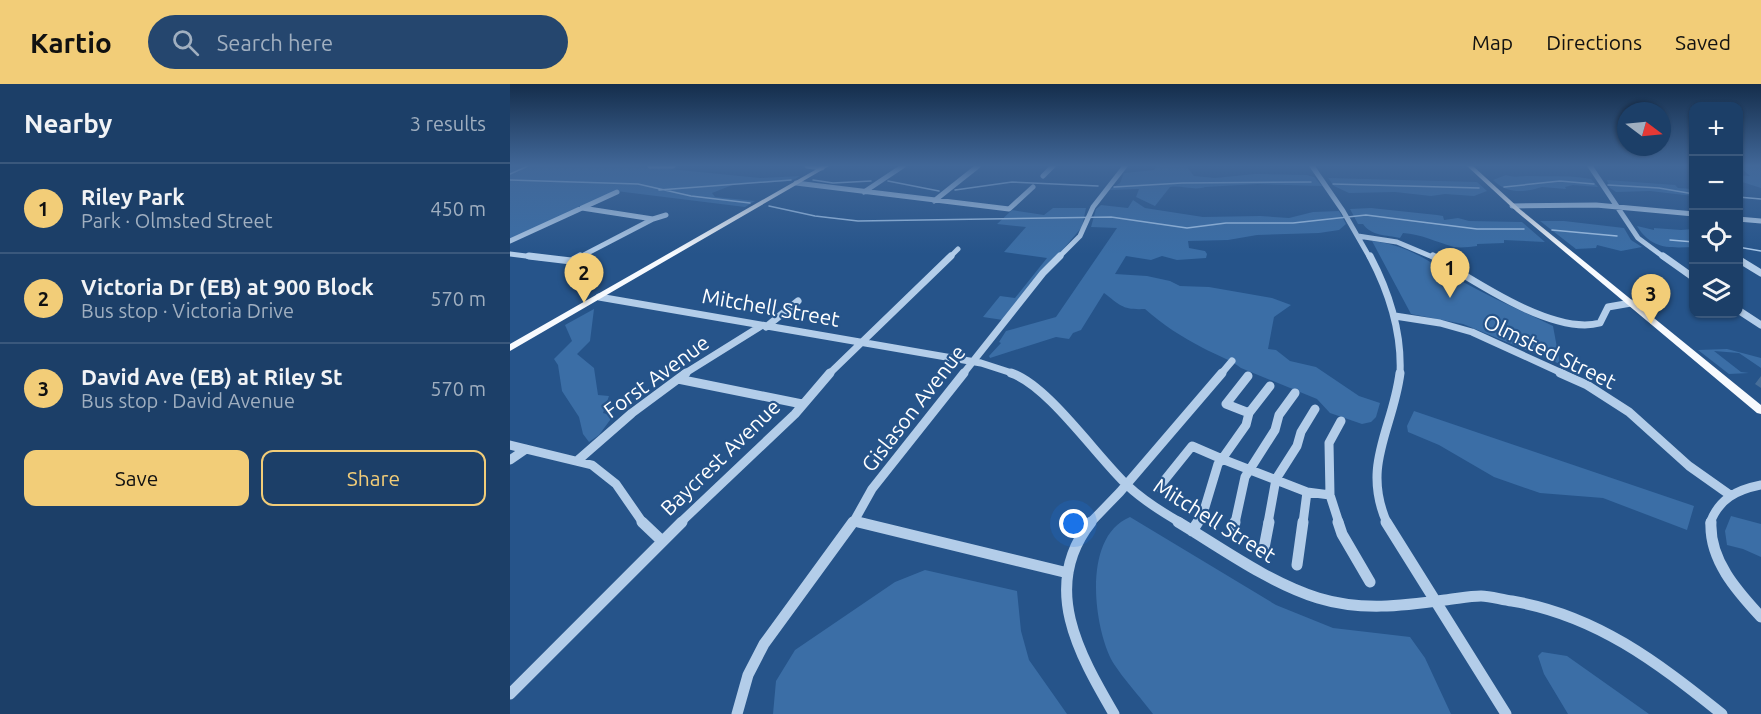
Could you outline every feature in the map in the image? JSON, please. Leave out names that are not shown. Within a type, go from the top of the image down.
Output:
[{"type":"main road","points":[[510,348],[775,195]]},
{"type":"main road","points":[[1501,195],[1761,411]]},
{"type":"street","points":[[510,241],[610,195]]},
{"type":"street","points":[[890,195],[1009,210],[1024,195]]},
{"type":"street","points":[[934,201],[941,195]]},
{"type":"street","name":"Gislason Avenue","points":[[737,714],[745,685],[764,644],[854,521],[872,489],[1043,273],[1080,236],[1093,207],[1102,195]]},
{"type":"street","points":[[1333,195],[1351,222],[1390,299],[1401,353],[1400,375],[1376,456],[1377,497],[1392,533],[1506,714]]},
{"type":"street","points":[[1609,195],[1640,240],[1689,274]]},
{"type":"street","points":[[1512,206],[1562,207],[1590,204],[1689,213]]},
{"type":"street","points":[[582,208],[652,219]]},
{"type":"street","points":[[510,254],[571,261],[652,219],[666,215]]},
{"type":"street","points":[[1743,219],[1761,221]]},
{"type":"street","points":[[1358,236],[1386,239],[1415,247],[1476,283],[1568,324],[1596,325],[1603,321],[1609,306],[1631,303]]},
{"type":"street","name":"Baycrest Avenue","points":[[510,694],[662,541],[756,452],[860,343],[957,249]]},
{"type":"street","points":[[1743,262],[1761,273]]},
{"type":"street","name":"Mitchell Street","points":[[599,297],[972,362],[1009,371],[1032,384],[1127,485],[1150,505],[1273,579],[1319,598],[1347,604],[1377,607],[1491,597],[1541,606],[1570,616],[1633,646],[1722,714]]},
{"type":"street","name":"Forst Avenue","points":[[577,461],[598,444],[616,424],[678,379],[763,326],[798,301]]},
{"type":"street","points":[[1743,312],[1761,325]]},
{"type":"street","name":"Olmsted Street","points":[[1395,316],[1431,321],[1472,332],[1587,385],[1629,412],[1689,466],[1730,495]]},
{"type":"street","points":[[1114,714],[1084,664],[1066,609],[1068,573],[1077,546],[1086,529],[1127,485],[1232,362]]},
{"type":"street","points":[[1248,375],[1226,404],[1249,413]]},
{"type":"street","points":[[678,379],[802,404]]},
{"type":"street","points":[[1191,531],[1202,517],[1218,464],[1246,425],[1249,413],[1269,386]]},
{"type":"street","points":[[1233,532],[1245,477],[1275,430],[1279,416],[1295,393]]},
{"type":"street","points":[[1264,548],[1276,479],[1297,446],[1301,432],[1315,409]]},
{"type":"street","points":[[1341,421],[1329,443],[1329,495],[1342,534],[1370,582]]},
{"type":"street","points":[[510,445],[592,465],[609,475],[645,527],[662,541]]},
{"type":"street","points":[[1159,487],[1192,446],[1307,492],[1329,495]]},
{"type":"street","points":[[510,460],[526,449]]},
{"type":"street","points":[[1761,484],[1730,495],[1719,505],[1713,515],[1711,526],[1712,542],[1717,558],[1728,578],[1761,617]]},
{"type":"street","points":[[1297,565],[1307,492]]},
{"type":"street","points":[[854,521],[1068,573]]},
{"type":"shaded area","points":[[510,195],[606,195],[510,239]]},
{"type":"shaded area","points":[[651,195],[714,195],[755,201],[745,207]]},
{"type":"shaded area","points":[[1137,195],[1163,195],[1155,206]]},
{"type":"shaded area","points":[[1133,200],[1145,208],[1203,217],[1289,218],[1313,212],[1339,211],[1346,224],[1339,230],[1257,235],[1228,240],[1188,241],[1189,248],[1205,251],[1206,258],[1177,260],[1162,256],[1151,260],[1126,256],[1115,274],[1147,276],[1170,281],[1180,286],[1209,287],[1272,298],[1291,305],[1274,317],[1268,349],[1276,350],[1290,361],[1316,367],[1359,396],[1380,403],[1376,417],[1371,422],[1362,424],[1330,413],[1317,399],[1241,368],[1180,335],[1145,309],[1123,306],[1104,293],[1081,330],[1073,333],[1069,339],[1056,337],[990,358],[989,356],[1001,343],[999,342],[1006,331],[1056,317],[1117,228],[1091,227],[1096,209],[1101,205],[1128,208]]},
{"type":"shaded area","points":[[1053,208],[1086,208],[1082,227],[1003,320],[983,317],[1000,296],[1015,298],[1047,258],[1004,252],[1026,227],[997,224],[1012,210],[1044,215]]},
{"type":"shaded area","points":[[1371,208],[1437,215],[1443,216],[1444,220],[1458,218],[1469,221],[1522,222],[1545,242],[1504,240],[1504,243],[1454,247],[1410,234],[1403,233],[1400,238],[1370,231],[1363,224],[1358,224],[1350,209]]},
{"type":"shaded area","points":[[1540,221],[1564,221],[1624,228],[1631,240],[1642,247],[1621,251],[1597,245],[1596,248],[1576,249]]},
{"type":"shaded area","points":[[1637,226],[1654,230],[1654,228],[1689,229],[1689,247],[1661,246],[1642,234]]},
{"type":"shaded area","points":[[1372,241],[1411,251],[1476,289],[1553,326],[1560,364],[1463,324],[1411,314]]},
{"type":"shaded area","points":[[594,309],[590,341],[577,354],[594,368],[598,395],[609,396],[603,413],[613,416],[599,435],[589,442],[583,434],[579,417],[562,391],[558,365],[554,359],[572,341],[565,325]]},
{"type":"shaded area","points":[[1727,349],[1761,358],[1761,368],[1739,353],[1714,351],[1741,372],[1749,373],[1729,374],[1698,350]]},
{"type":"shaded area","points":[[1414,411],[1694,506],[1687,530],[1603,498],[1540,493],[1494,477],[1439,445],[1408,432],[1407,426]]},
{"type":"shaded area","points":[[1731,516],[1761,524],[1761,557],[1727,545],[1725,531]]},
{"type":"shaded area","points":[[1130,517],[1276,605],[1333,628],[1410,637],[1425,658],[1451,714],[1153,714],[1111,659],[1100,624],[1097,603],[1096,581],[1105,542],[1115,527]]},
{"type":"shaded area","points":[[925,570],[1017,591],[1021,631],[1029,660],[1067,714],[773,714],[776,681],[795,650],[895,582]]},
{"type":"shaded area","points":[[1542,652],[1567,656],[1649,714],[1568,714],[1544,674],[1538,656]]},
{"type":"waterway","points":[[688,195],[750,203]]},
{"type":"waterway","points":[[1743,197],[1761,199]]},
{"type":"waterway","points":[[769,206],[815,216],[858,221],[1111,217],[1187,228],[1226,223],[1293,223],[1366,215],[1477,229],[1524,229]]},
{"type":"waterway","points":[[1552,230],[1617,236]]},
{"type":"waterway","points":[[1670,240],[1689,242]]},
{"type":"waterway","points":[[1743,248],[1761,251]]},
{"type":"place","name":"Riley Park","points":[[1450,298]]},
{"type":"place","name":"Victoria Dr (EB) at 900 Block","points":[[584,303]]},
{"type":"place","name":"David Ave (EB) at Riley St","points":[[1651,324]]}]
